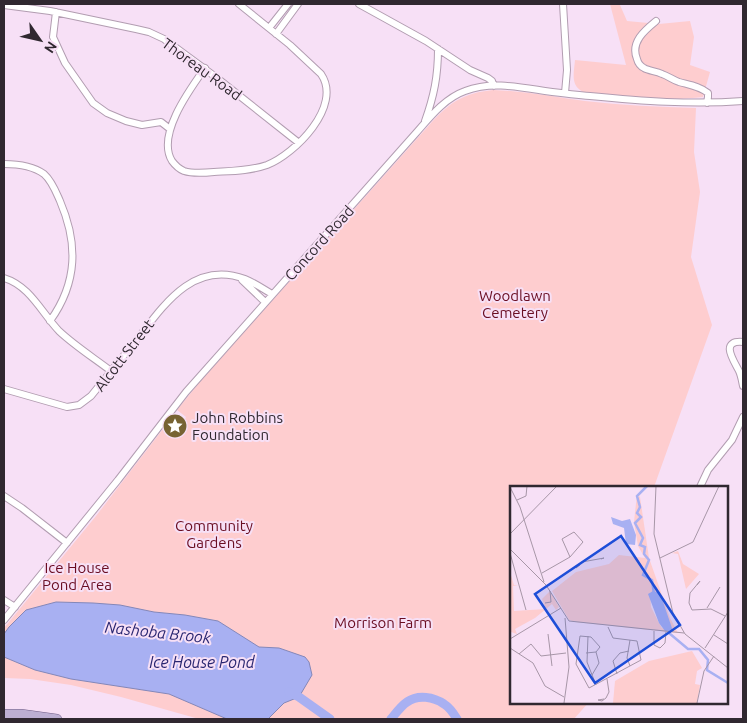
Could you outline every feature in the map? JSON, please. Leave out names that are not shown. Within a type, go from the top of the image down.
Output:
[{"type":"main road","points":[[4,714],[21,714],[57,719]]},
{"type":"street","points":[[204,68],[191,88],[170,129],[168,143],[171,159],[182,170],[194,172],[257,168],[277,160],[300,143],[321,113],[327,97],[325,80],[308,61],[239,4]]},
{"type":"street","points":[[269,28],[288,4]]},
{"type":"street","points":[[276,34],[298,4]]},
{"type":"street","points":[[359,4],[490,80],[494,86]]},
{"type":"street","points":[[563,4],[567,70],[565,93]]},
{"type":"street","name":"Thoreau Road","points":[[4,5],[56,12],[149,32],[164,39],[204,68],[300,143]]},
{"type":"street","points":[[56,12],[54,37],[65,63],[93,103],[107,113],[126,121],[142,125],[160,122],[170,129]]},
{"type":"street","points":[[656,21],[637,40],[635,52],[638,63],[647,70],[660,73],[675,81],[700,87],[708,93],[707,103]]},
{"type":"street","points":[[423,125],[438,69],[438,49]]},
{"type":"street","name":"Concord Road","points":[[4,620],[118,480],[186,392],[423,125],[440,107],[456,95],[473,88],[494,86],[672,103],[743,101]]},
{"type":"street","points":[[4,164],[16,164],[44,174],[50,180],[55,190],[69,227],[73,266],[68,289],[50,321]]},
{"type":"street","name":"Alcott Street","points":[[4,389],[64,407],[74,407],[88,399],[158,311],[183,287],[208,276],[223,274],[251,282],[272,294]]},
{"type":"street","points":[[237,277],[245,282],[265,302]]},
{"type":"street","points":[[4,278],[25,290],[60,331],[111,371]]},
{"type":"street","points":[[743,342],[733,344],[729,349],[731,357],[742,370],[743,386]]},
{"type":"street","points":[[700,486],[708,470],[732,440],[743,417]]},
{"type":"street","points":[[4,496],[67,543]]},
{"type":"street","points":[[4,600],[14,607]]},
{"type":"green space","points":[[610,4],[621,4],[627,21],[659,24],[690,21],[694,37],[690,65],[710,72],[703,97],[643,98],[583,92],[576,86],[574,82],[575,60],[626,65]]},
{"type":"green space","name":"Woodlawn Cemetery","points":[[483,91],[528,93],[612,104],[696,108],[694,152],[700,192],[691,257],[712,325],[654,486],[510,486],[510,703],[588,703],[574,719],[268,719],[284,703],[299,697],[279,648],[259,647],[218,621],[93,603],[56,602],[26,610],[4,634],[4,628],[96,516],[163,429],[175,437],[186,417],[177,410],[199,383],[431,123],[451,104],[466,96]]},
{"type":"green space","points":[[4,657],[35,670],[71,679],[170,694],[227,719],[199,719],[71,685],[30,679],[4,678]]},
{"type":"water","name":"Ice House Pond","points":[[56,602],[120,605],[218,621],[259,647],[279,648],[305,657],[309,662],[312,675],[299,697],[284,703],[268,719],[227,719],[169,694],[71,679],[35,670],[4,657],[4,634],[9,627],[26,610]]},
{"type":"waterway","name":"Nashoba Brook","points":[[289,692],[330,719]]},
{"type":"waterway","name":"Nashoba Brook","points":[[391,719],[407,702],[421,697],[431,698],[446,705],[457,719]]},
{"type":"place","name":"John Robbins Foundation","points":[[175,426]]},
{"type":"park label","name":"Community Gardens","points":[[214,534]]},
{"type":"park label","name":"Ice House Pond Area","points":[[77,576]]},
{"type":"park label","name":"Morrison Farm","points":[[383,622]]}]
